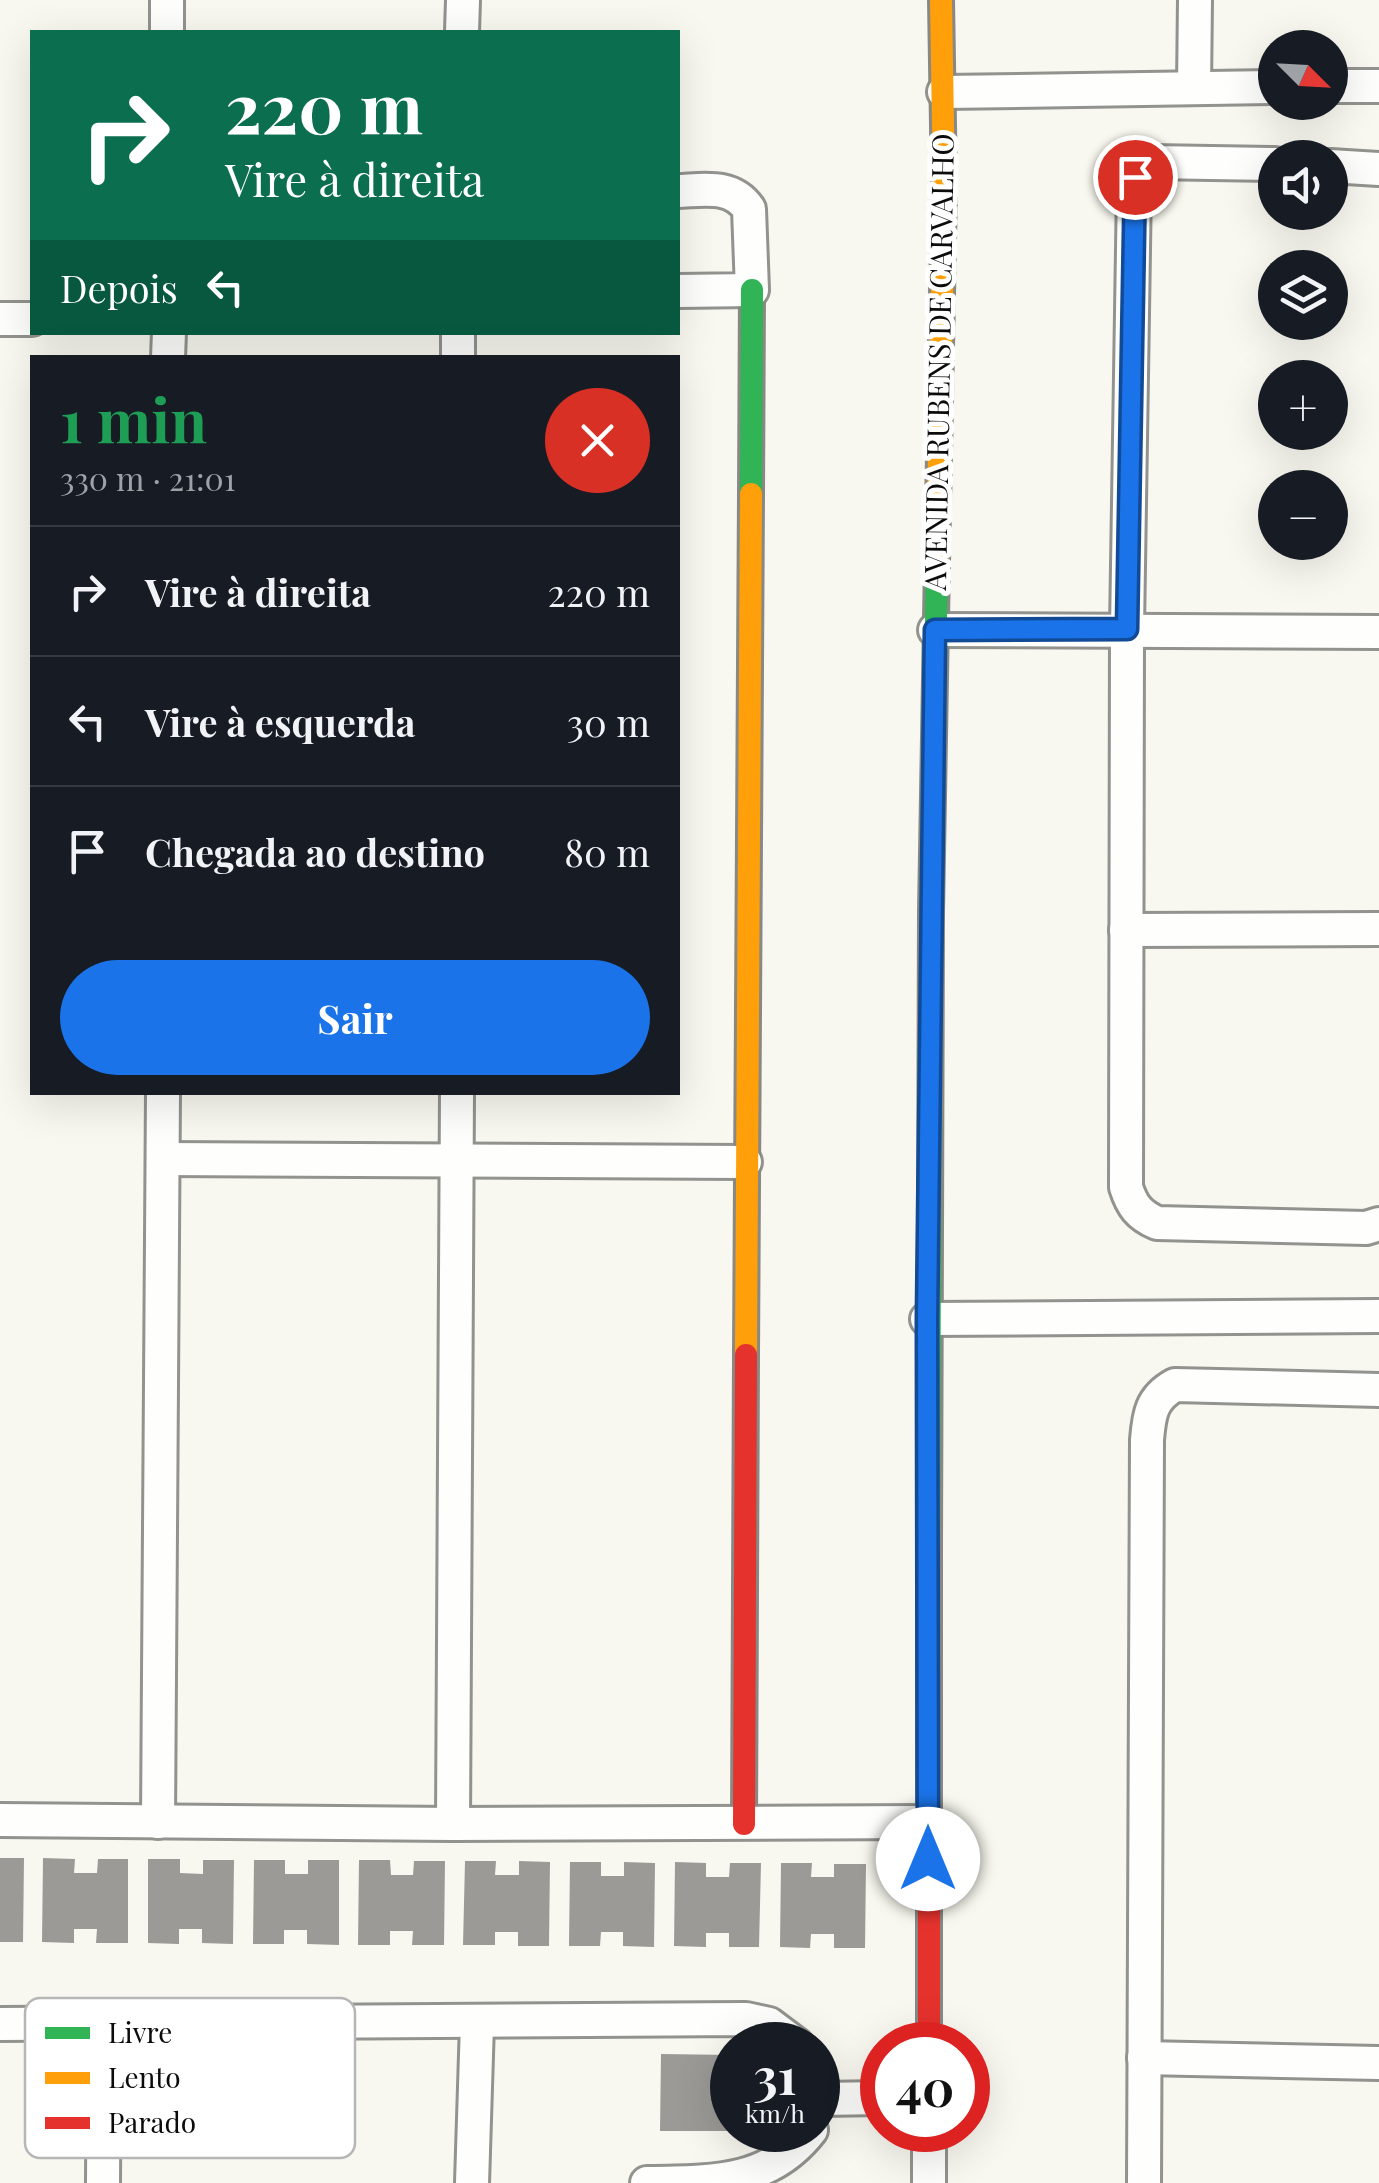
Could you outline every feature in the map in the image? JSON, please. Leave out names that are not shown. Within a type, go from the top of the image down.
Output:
[{"type":"street","points":[[167,0],[167,30]]},
{"type":"street","points":[[462,30],[463,0]]},
{"type":"street","name":"AVENIDA RUBENS DE CARVALHO","points":[[929,2022],[927,1319],[944,92],[941,0]]},
{"type":"street","points":[[1194,88],[1195,0]]},
{"type":"street","points":[[1348,86],[1379,86]]},
{"type":"street","points":[[944,92],[1258,87]]},
{"type":"street","points":[[1258,164],[1151,162],[1137,170],[1135,177],[1127,629],[1126,1187],[1135,1208],[1157,1223],[1366,1228],[1379,1224]]},
{"type":"street","points":[[1348,167],[1379,169]]},
{"type":"street","points":[[680,191],[721,190],[742,198],[750,209],[744,1824]]},
{"type":"street","points":[[680,291],[752,290]]},
{"type":"street","points":[[0,319],[30,318]]},
{"type":"street","points":[[935,630],[1379,632]]},
{"type":"street","points":[[1126,930],[1379,929]]},
{"type":"street","points":[[158,1822],[163,1095]]},
{"type":"street","points":[[453,1824],[457,1095]]},
{"type":"street","points":[[163,1159],[745,1162]]},
{"type":"street","points":[[927,1319],[1379,1316]]},
{"type":"street","points":[[1144,2183],[1147,1440],[1153,1402],[1175,1385],[1379,1390]]},
{"type":"street","points":[[0,1820],[453,1824],[928,1822]]},
{"type":"street","points":[[355,2023],[746,2019],[760,2022]]},
{"type":"street","points":[[472,2183],[477,2023]]},
{"type":"street","points":[[0,2024],[25,2024]]},
{"type":"street","points":[[1144,2058],[1379,2064]]},
{"type":"street","points":[[647,2183],[752,2182],[785,2163],[791,2152]]},
{"type":"street","points":[[928,2183],[929,2152]]},
{"type":"street","points":[[103,2158],[103,2183]]},
{"type":"building","points":[[0,1858],[24,1858],[23,1942],[0,1942]]},
{"type":"building","points":[[43,1858],[75,1859],[74,1873],[97,1873],[98,1859],[128,1859],[128,1943],[96,1943],[97,1929],[74,1929],[74,1943],[42,1942]]},
{"type":"building","points":[[148,1859],[180,1859],[180,1873],[203,1874],[203,1860],[234,1860],[233,1944],[202,1943],[202,1929],[179,1929],[179,1944],[148,1943]]},
{"type":"building","points":[[254,1860],[285,1860],[285,1874],[308,1874],[308,1860],[339,1860],[339,1945],[307,1944],[307,1930],[284,1930],[284,1944],[253,1944]]},
{"type":"building","points":[[359,1860],[390,1860],[391,1875],[413,1875],[414,1861],[445,1861],[444,1945],[412,1945],[413,1931],[390,1931],[390,1945],[358,1945]]},
{"type":"building","points":[[465,1861],[496,1861],[495,1875],[519,1875],[519,1861],[550,1862],[549,1946],[518,1946],[518,1932],[495,1932],[495,1945],[463,1945]]},
{"type":"building","points":[[570,1862],[601,1862],[601,1876],[624,1876],[624,1862],[655,1863],[654,1947],[623,1946],[623,1932],[601,1932],[600,1946],[569,1946]]},
{"type":"building","points":[[675,1862],[706,1863],[706,1877],[729,1877],[730,1863],[761,1863],[759,1947],[729,1947],[729,1933],[706,1933],[706,1947],[674,1946]]},
{"type":"building","points":[[781,1863],[812,1863],[811,1877],[834,1877],[834,1864],[866,1864],[865,1948],[834,1948],[834,1934],[811,1934],[810,1948],[780,1947]]},
{"type":"building","points":[[661,2054],[710,2055],[710,2131],[660,2131]]},
{"type":"traffic: fast","points":[[751,494],[752,290]]},
{"type":"traffic: fast","points":[[929,1550],[931,912],[937,562]]},
{"type":"traffic: slow","points":[[937,562],[944,188],[941,0]]},
{"type":"traffic: slow","points":[[746,1355],[751,494]]},
{"type":"traffic: jam","points":[[744,1824],[746,1355]]},
{"type":"traffic: jam","points":[[929,1550],[929,2022]]},
{"type":"route","points":[[928,1859],[927,1319],[935,630],[1127,629],[1135,177]]}]
